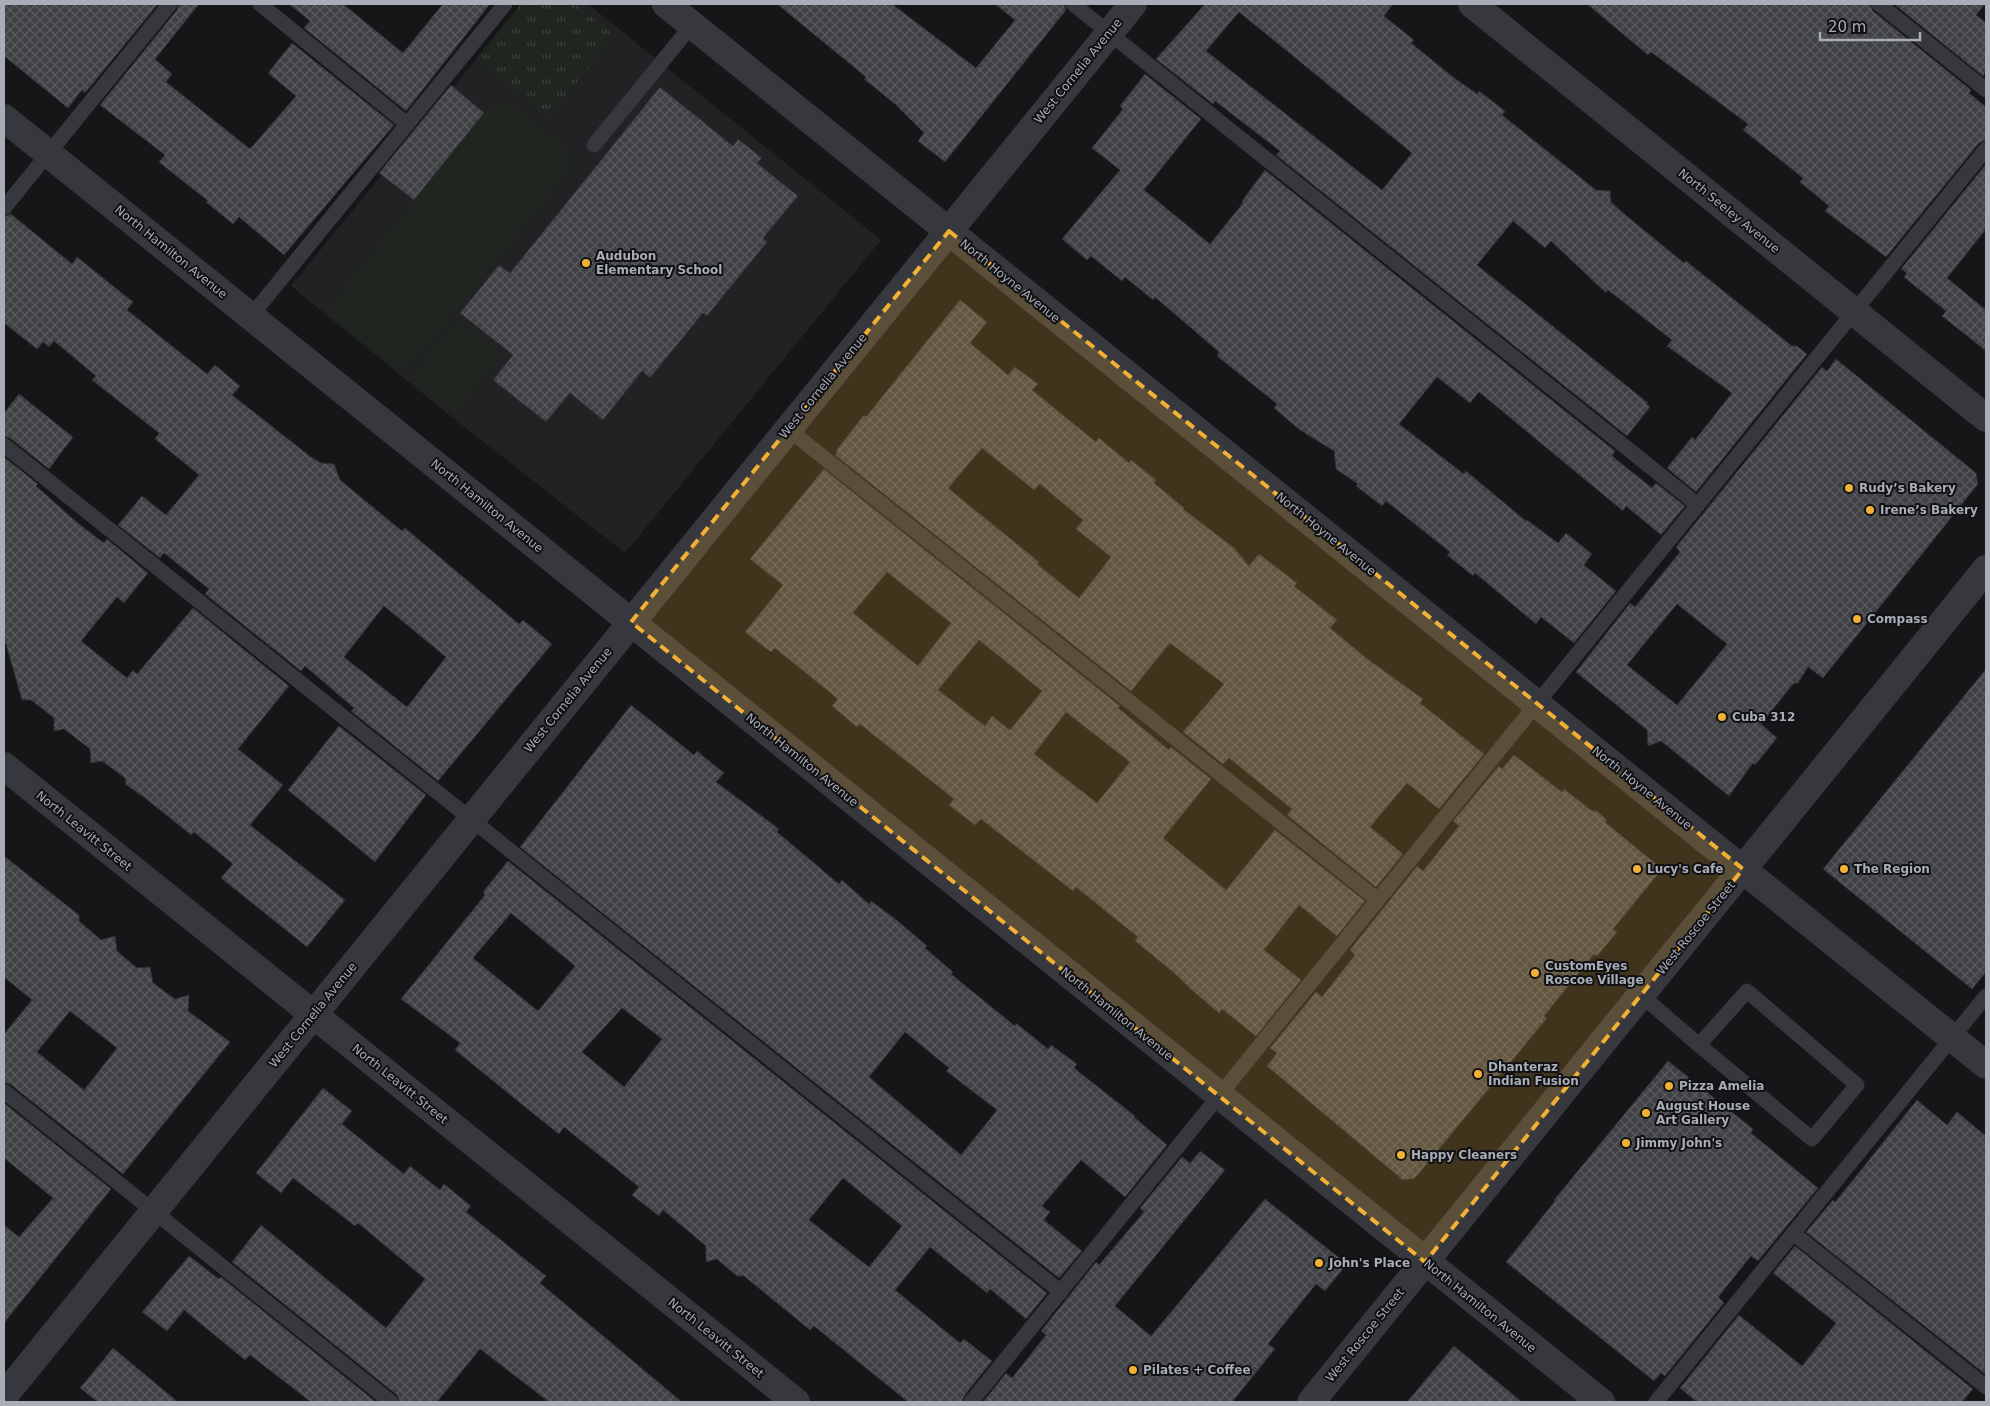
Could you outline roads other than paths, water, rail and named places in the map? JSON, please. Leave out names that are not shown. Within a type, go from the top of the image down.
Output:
[{"type":"street","name":"North Hoyne Avenue","points":[[666,4],[1986,1065]]},
{"type":"street","name":"West Cornelia Avenue","points":[[4,1396],[1133,4]]},
{"type":"street","name":"North Seeley Avenue","points":[[1472,4],[1986,418]]},
{"type":"street","name":"North Hamilton Avenue","points":[[4,118],[1601,1402]]},
{"type":"street","name":"West Roscoe Street","points":[[1311,1402],[1986,569]]},
{"type":"street","name":"North Leavitt Street","points":[[4,766],[796,1402]]},
{"type":"lane","points":[[4,208],[170,4]]},
{"type":"lane","points":[[260,4],[407,124]]},
{"type":"lane","points":[[251,316],[505,4]]},
{"type":"lane","points":[[1073,4],[1698,505]]},
{"type":"lane","points":[[1879,4],[1986,90]]},
{"type":"lane","points":[[594,146],[692,25]]},
{"type":"lane","points":[[971,1402],[1986,150]]},
{"type":"lane","points":[[788,429],[1378,900]]},
{"type":"lane","points":[[4,445],[1061,1292]]},
{"type":"lane","points":[[1640,995],[1699,1045],[1812,1139],[1857,1085],[1746,991],[1699,1045]]},
{"type":"lane","points":[[1656,1402],[1986,996]]},
{"type":"lane","points":[[4,1091],[391,1402]]},
{"type":"lane","points":[[1793,1233],[1986,1387]]},
{"type":"place","name":"Audubon Elementary School","points":[[586,263]]},
{"type":"place","name":"Rudy’s Bakery","points":[[1849,488]]},
{"type":"place","name":"Irene’s Bakery","points":[[1870,510]]},
{"type":"place","name":"Compass","points":[[1857,619]]},
{"type":"place","name":"Cuba 312","points":[[1722,717]]},
{"type":"place","name":"Lucy's Cafe","points":[[1637,869]]},
{"type":"place","name":"The Region","points":[[1844,869]]},
{"type":"place","name":"CustomEyes Roscoe Village","points":[[1535,973]]},
{"type":"place","name":"Dhanteraz Indian Fusion","points":[[1478,1074]]},
{"type":"place","name":"Pizza Amelia","points":[[1669,1086]]},
{"type":"place","name":"August House Art Gallery","points":[[1646,1113]]},
{"type":"place","name":"Jimmy John's","points":[[1626,1143]]},
{"type":"place","name":"Happy Cleaners","points":[[1401,1155]]},
{"type":"place","name":"John's Place","points":[[1319,1263]]},
{"type":"place","name":"Pilates + Coffee","points":[[1133,1370]]}]
